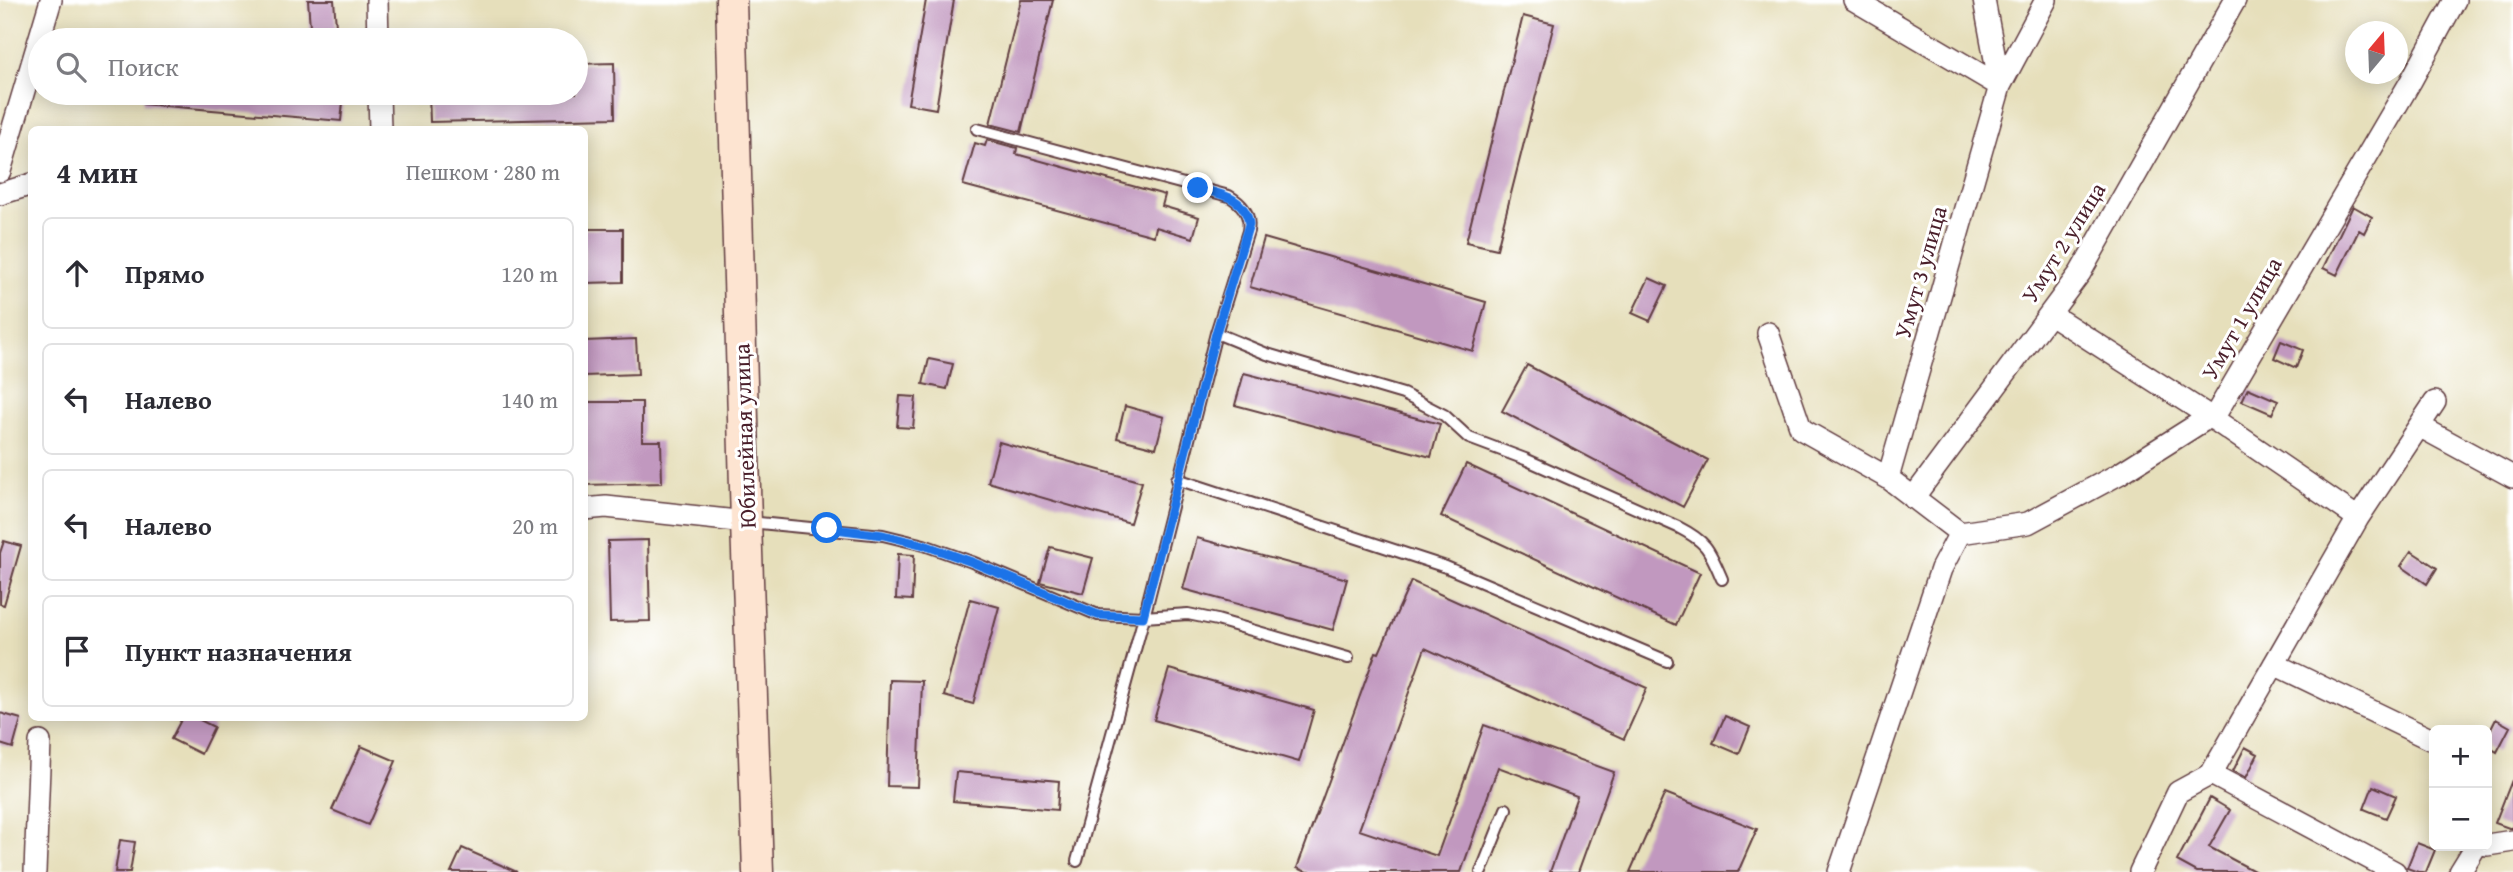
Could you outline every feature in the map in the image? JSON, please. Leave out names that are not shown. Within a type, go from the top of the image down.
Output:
[{"type":"main road","name":"Юбилейная улица","points":[[732,0],[758,872]]},
{"type":"street","points":[[43,28],[51,0]]},
{"type":"street","points":[[377,0],[378,28]]},
{"type":"street","points":[[1854,0],[2000,86]]},
{"type":"street","points":[[1984,0],[2000,86]]},
{"type":"street","name":"Умут 3 улица","points":[[1888,478],[2000,86],[2046,0]]},
{"type":"street","name":"Умут 2 улица","points":[[1913,498],[2080,273],[2235,0]]},
{"type":"street","name":"Умут 1 улица","points":[[1960,533],[2028,523],[2119,474],[2217,412],[2411,81],[2455,0]]},
{"type":"street","points":[[0,171],[28,77]]},
{"type":"street","points":[[379,105],[380,126]]},
{"type":"street","points":[[0,194],[28,185]]},
{"type":"street","points":[[2050,314],[2209,416],[2358,518]]},
{"type":"street","points":[[1768,333],[1801,429],[1888,478],[1960,533],[1941,569],[1839,872]]},
{"type":"street","points":[[2140,872],[2178,792],[2211,774],[2358,518],[2435,402]]},
{"type":"street","points":[[2419,426],[2513,477]]},
{"type":"street","points":[[588,509],[606,507],[746,522]]},
{"type":"street","points":[[2274,664],[2429,739]]},
{"type":"street","points":[[34,872],[40,742]]},
{"type":"street","points":[[2211,774],[2395,872]]},
{"type":"street","points":[[2492,844],[2513,841]]},
{"type":"street","points":[[2460,872],[2473,851]]},
{"type":"lane","points":[[977,129],[1219,193],[1238,201],[1248,217],[1248,231],[1216,333],[1077,861]]},
{"type":"lane","points":[[1216,333],[1267,354],[1403,394],[1444,415],[1469,438],[1525,459],[1678,527],[1698,537],[1706,546],[1722,579]]},
{"type":"lane","points":[[1177,479],[1446,567],[1667,661]]},
{"type":"lane","points":[[746,522],[883,535],[924,545],[972,562],[1098,615],[1143,617],[1188,614],[1348,657]]},
{"type":"lane","points":[[1481,872],[1506,809]]},
{"type":"building","points":[[308,0],[334,0],[336,28],[310,28]]},
{"type":"building","points":[[926,0],[954,0],[936,109],[908,104]]},
{"type":"building","points":[[1021,0],[1053,0],[1021,132],[990,124]]},
{"type":"building","points":[[1523,16],[1554,24],[1497,249],[1466,242]]},
{"type":"building","points":[[614,63],[615,118],[430,122],[429,105],[588,105],[588,64]]},
{"type":"building","points":[[155,105],[343,105],[341,121]]},
{"type":"building","points":[[987,140],[1017,148],[1016,154],[1165,195],[1162,206],[1199,217],[1193,238],[1156,227],[1154,236],[963,185],[975,143],[985,146]]},
{"type":"building","points":[[2353,206],[2372,217],[2364,233],[2359,230],[2337,275],[2323,268]]},
{"type":"building","points":[[588,229],[623,229],[623,282],[588,283]]},
{"type":"building","points":[[1264,238],[1486,302],[1473,351],[1250,287]]},
{"type":"building","points":[[1649,278],[1667,286],[1650,321],[1632,313]]},
{"type":"building","points":[[636,339],[638,374],[588,376],[588,341]]},
{"type":"building","points":[[2281,341],[2303,350],[2296,368],[2274,358]]},
{"type":"building","points":[[929,359],[953,364],[947,389],[923,384]]},
{"type":"building","points":[[1527,365],[1708,460],[1683,507],[1502,411]]},
{"type":"building","points":[[1244,373],[1440,424],[1431,457],[1235,405]]},
{"type":"building","points":[[2248,388],[2278,401],[2272,414],[2242,401]]},
{"type":"building","points":[[900,396],[916,397],[913,428],[897,427]]},
{"type":"building","points":[[588,402],[642,402],[642,441],[661,441],[662,483],[588,485]]},
{"type":"building","points":[[1125,406],[1164,417],[1156,448],[1117,438]]},
{"type":"building","points":[[999,442],[1142,482],[1130,523],[988,482]]},
{"type":"building","points":[[1466,464],[1700,573],[1676,625],[1441,516]]},
{"type":"building","points":[[1197,538],[1347,579],[1333,630],[1183,589]]},
{"type":"building","points":[[648,540],[650,621],[610,622],[608,541]]},
{"type":"building","points":[[4,541],[21,546],[4,605],[0,604],[0,553]]},
{"type":"building","points":[[1050,547],[1093,558],[1083,593],[1040,582]]},
{"type":"building","points":[[2411,551],[2437,568],[2427,584],[2401,566]]},
{"type":"building","points":[[898,554],[914,555],[912,600],[896,599]]},
{"type":"building","points":[[1411,581],[1647,688],[1624,739],[1425,648],[1359,830],[1437,856],[1484,725],[1614,772],[1578,872],[1550,872],[1577,796],[1498,767],[1461,872],[1307,872],[1297,868],[1376,652],[1379,653]]},
{"type":"building","points":[[970,599],[999,607],[973,704],[944,696]]},
{"type":"building","points":[[1169,669],[1314,710],[1299,762],[1154,720]]},
{"type":"building","points":[[890,680],[922,681],[918,787],[887,786]]},
{"type":"building","points":[[0,713],[21,719],[13,748],[0,744]]},
{"type":"building","points":[[1725,716],[1750,727],[1739,754],[1713,743]]},
{"type":"building","points":[[2496,719],[2510,727],[2497,752],[2492,749],[2492,727]]},
{"type":"building","points":[[180,721],[202,721],[214,727],[201,754],[171,739]]},
{"type":"building","points":[[361,746],[396,761],[368,825],[332,810]]},
{"type":"building","points":[[2245,747],[2258,754],[2246,778],[2233,771]]},
{"type":"building","points":[[956,772],[1059,781],[1057,810],[953,801]]},
{"type":"building","points":[[2512,780],[2513,828],[2509,828],[2495,823]]},
{"type":"building","points":[[2373,786],[2396,796],[2386,818],[2364,809]]},
{"type":"building","points":[[1665,793],[1757,829],[1738,872],[1630,872]]},
{"type":"building","points":[[2210,798],[2230,810],[2209,847],[2256,872],[2197,872],[2177,861]]},
{"type":"building","points":[[120,840],[135,842],[130,872],[115,872]]},
{"type":"building","points":[[2417,843],[2429,848],[2429,851],[2435,851],[2426,872],[2407,868]]},
{"type":"building","points":[[462,848],[517,872],[451,872]]},
{"type":"route","points":[[827,528],[883,535],[924,545],[972,562],[1098,615],[1143,617],[1216,333],[1249,224],[1248,217],[1238,201],[1198,188]]}]
